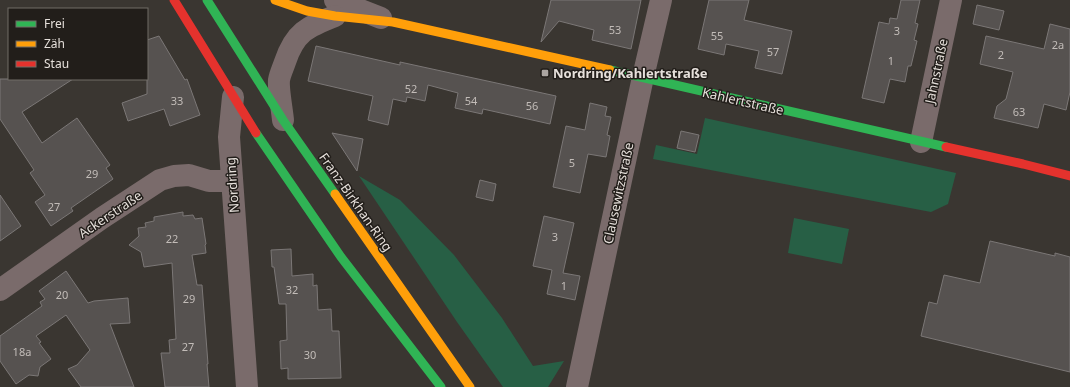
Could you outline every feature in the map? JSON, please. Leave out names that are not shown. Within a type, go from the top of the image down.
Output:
[{"type":"main road","points":[[174,0],[262,142],[341,257],[441,387]]},
{"type":"main road","name":"Franz-Birkhan-Ring","points":[[207,0],[283,120],[470,387]]},
{"type":"main road","name":"Kahlertstraße","points":[[275,0],[307,11],[335,8]]},
{"type":"main road","name":"Kahlertstraße","points":[[393,22],[643,77],[1070,176]]},
{"type":"street","name":"Clausewitzstraße","points":[[577,387],[643,77],[661,0]]},
{"type":"street","name":"Jahnstraße","points":[[921,142],[951,0]]},
{"type":"street","name":"Kahlertstraße","points":[[335,8],[393,22]]},
{"type":"street","points":[[283,120],[279,80],[290,48],[306,29],[335,8]]},
{"type":"street","name":"Nordring","points":[[234,97],[229,137],[248,387]]},
{"type":"street","name":"Ackerstraße","points":[[0,290],[102,218],[160,180],[174,176],[189,175],[210,181],[232,182]]},
{"type":"green space","points":[[705,118],[956,173],[948,204],[931,212],[653,159],[656,145],[697,154]]},
{"type":"green space","points":[[359,176],[400,200],[454,255],[502,318],[533,366],[564,361],[548,387],[503,387],[457,322]]},
{"type":"green space","points":[[794,218],[849,229],[842,264],[788,253]]},
{"type":"building","points":[[551,0],[641,0],[631,49],[592,40],[594,30],[559,21],[541,42]]},
{"type":"building","points":[[709,0],[749,0],[744,20],[792,31],[782,74],[755,68],[759,51],[726,44],[724,55],[698,49]]},
{"type":"building","points":[[901,0],[920,0],[915,23],[918,24],[914,40],[917,41],[911,66],[908,66],[905,82],[890,79],[884,103],[862,98],[879,22],[889,24],[890,18],[897,19]]},
{"type":"building","points":[[977,5],[1004,11],[999,30],[973,24]]},
{"type":"building","points":[[1050,24],[1070,29],[1070,92],[1066,110],[1044,104],[1038,128],[994,118],[997,106],[1006,99],[1013,72],[980,64],[986,36],[1044,49]]},
{"type":"building","points":[[159,36],[185,80],[187,79],[200,115],[170,126],[164,109],[128,121],[122,103],[147,94],[148,40]]},
{"type":"building","points":[[316,46],[400,65],[400,62],[556,96],[550,124],[483,109],[482,114],[455,108],[458,93],[428,85],[425,101],[407,97],[406,102],[393,99],[388,125],[368,120],[373,96],[308,81]]},
{"type":"building","points":[[0,79],[71,80],[22,112],[42,143],[77,118],[110,165],[106,168],[113,179],[71,208],[73,211],[51,226],[35,202],[45,195],[30,173],[34,170],[0,119]]},
{"type":"building","points":[[590,103],[607,107],[605,116],[611,117],[607,135],[610,136],[606,157],[588,154],[580,193],[553,187],[566,126],[585,130]]},
{"type":"building","points":[[681,131],[699,135],[695,152],[677,148]]},
{"type":"building","points":[[332,133],[363,139],[357,171]]},
{"type":"building","points":[[480,180],[496,184],[493,201],[476,197]]},
{"type":"building","points":[[0,195],[21,226],[0,241]]},
{"type":"building","points":[[183,212],[183,216],[193,215],[195,219],[202,218],[206,244],[206,253],[192,255],[197,285],[202,285],[209,387],[165,387],[161,353],[170,353],[169,340],[176,339],[172,263],[144,267],[141,252],[129,245],[139,236],[138,228],[146,227],[145,223],[154,221],[154,217]]},
{"type":"building","points":[[544,216],[574,223],[563,273],[580,276],[575,300],[547,294],[552,270],[533,266]]},
{"type":"building","points":[[990,241],[1055,256],[1055,253],[1070,257],[1070,372],[921,336],[929,302],[937,304],[944,275],[980,283]]},
{"type":"building","points":[[291,249],[292,276],[313,274],[313,286],[317,285],[318,310],[331,309],[332,331],[339,331],[341,378],[288,379],[288,368],[281,369],[280,341],[287,340],[286,304],[279,304],[274,267],[272,267],[271,250]]},
{"type":"building","points":[[66,271],[88,303],[94,301],[128,298],[130,323],[110,324],[134,387],[81,387],[68,369],[77,365],[90,350],[66,315],[36,336],[41,342],[39,343],[51,359],[40,367],[38,376],[29,375],[16,384],[0,361],[0,336],[42,306],[40,302],[45,299],[39,291]]},
{"type":"traffic: fast","points":[[207,0],[283,120],[335,194]]},
{"type":"traffic: fast","points":[[610,70],[946,147]]},
{"type":"traffic: fast","points":[[256,133],[341,257],[441,387]]},
{"type":"traffic: slow","points":[[275,0],[307,11],[335,16],[393,22],[610,70]]},
{"type":"traffic: slow","points":[[335,194],[470,387]]},
{"type":"traffic: jam","points":[[174,0],[256,133]]},
{"type":"traffic: jam","points":[[946,147],[1070,176]]},
{"type":"place","name":"Nordring/Kahlertstraße","points":[[545,73]]}]
